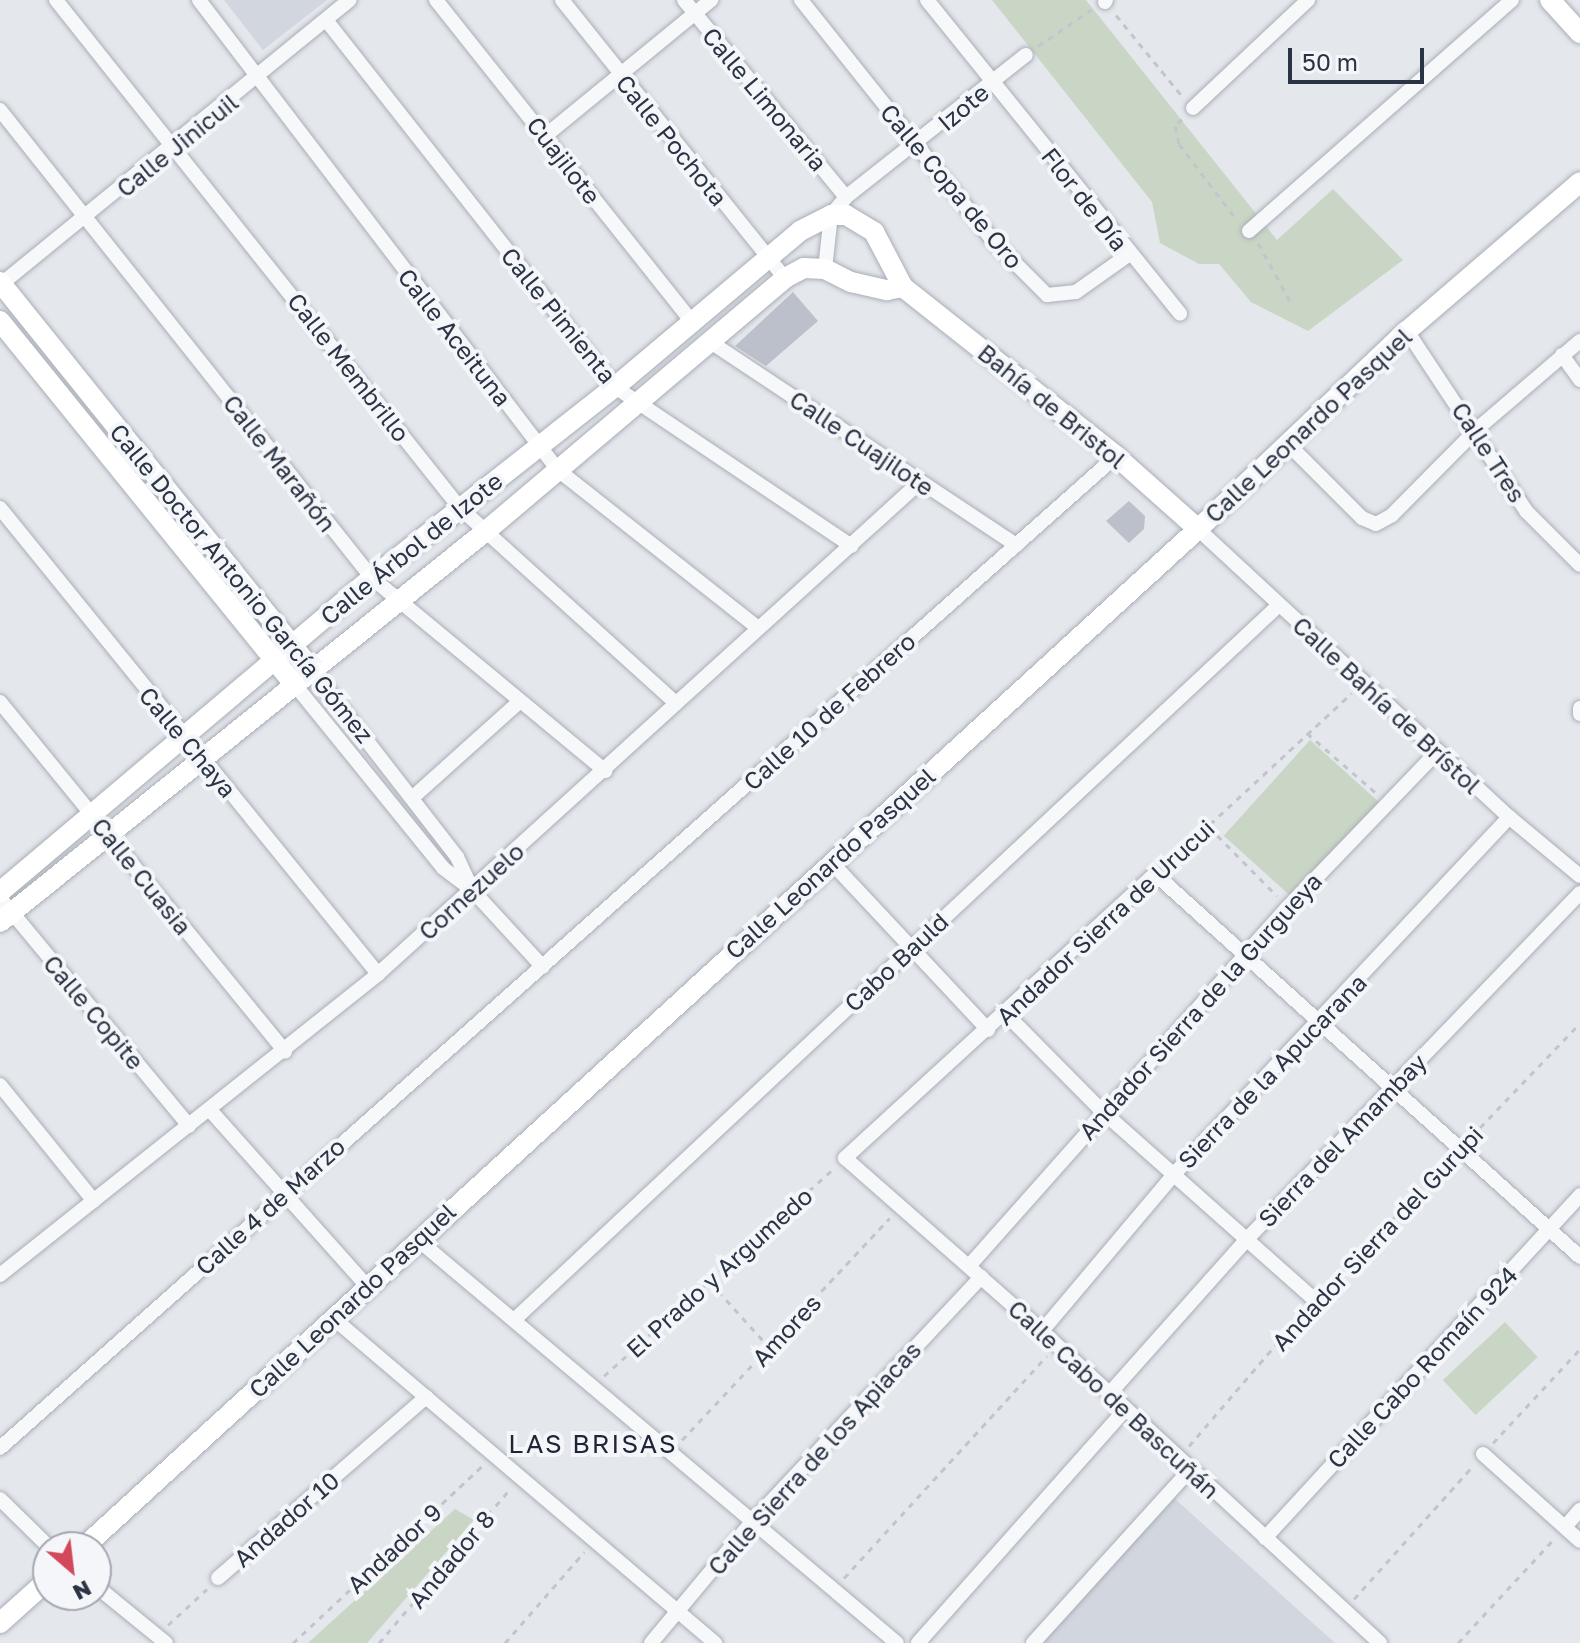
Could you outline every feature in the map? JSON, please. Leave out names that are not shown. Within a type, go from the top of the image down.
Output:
[{"type":"street","name":"Calle Membrillo","points":[[56,0],[460,508],[676,703]]},
{"type":"street","name":"Calle Aceituna","points":[[199,0],[558,470],[758,628]]},
{"type":"street","name":"Calle Jinicuil","points":[[1,284],[86,219],[350,0]]},
{"type":"street","name":"Cuajilote","points":[[436,0],[691,321]]},
{"type":"street","name":"Calle Pochota","points":[[562,0],[619,75],[785,278]]},
{"type":"street","name":"Calle Limonaria","points":[[684,0],[846,197]]},
{"type":"street","points":[[545,136],[711,0]]},
{"type":"street","name":"Calle Copa de Oro","points":[[801,0],[1006,255],[1047,295],[1076,292],[1128,255]]},
{"type":"street","name":"Flor de Día","points":[[927,0],[1128,255],[1180,314]]},
{"type":"street","points":[[1193,108],[1308,0]]},
{"type":"street","points":[[1249,231],[1512,0]]},
{"type":"street","points":[[1550,0],[1580,33]]},
{"type":"street","name":"Calle Pimienta","points":[[326,20],[615,387],[852,546]]},
{"type":"street","name":"Izote","points":[[831,215],[846,197],[917,146],[1026,55]]},
{"type":"street","name":"Calle Marañón","points":[[0,110],[372,578],[398,604],[605,771]]},
{"type":"street","name":"Calle Leonardo Pasquel","points":[[101,1531],[417,1239],[1198,529],[1407,331],[1580,182]]},
{"type":"street","points":[[831,215],[825,269],[851,282],[887,290],[903,287]]},
{"type":"street","name":"Calle Árbol de Izote","points":[[0,892],[180,735],[372,578],[615,387],[800,231],[831,215]]},
{"type":"street","name":"Bahía de Bristol","points":[[831,215],[846,215],[874,232],[903,287],[1116,456],[1198,529]]},
{"type":"street","name":"Calle Árbol de Izote","points":[[4,910],[108,833],[398,604],[558,470],[636,399],[785,278],[804,268],[825,269]]},
{"type":"street","name":"Calle Doctor Antonio García Gómez","points":[[1,284],[412,798],[457,857],[473,891]]},
{"type":"street","name":"Calle Doctor Antonio García Gómez","points":[[0,321],[443,868],[473,891],[543,967]]},
{"type":"street","name":"Calle Tres","points":[[1407,331],[1476,430],[1526,511],[1580,565]]},
{"type":"street","name":"Calle Cuajilote","points":[[709,341],[1016,545]]},
{"type":"street","points":[[1288,444],[1362,518],[1376,524],[1392,515],[1476,430],[1580,341]]},
{"type":"street","points":[[1562,355],[1580,380]]},
{"type":"street","name":"Calle 10 de Febrero","points":[[543,967],[1116,456]]},
{"type":"street","name":"Cornezuelo","points":[[0,1275],[378,974],[920,482]]},
{"type":"street","name":"Calle Chaya","points":[[0,508],[180,735],[378,974]]},
{"type":"street","name":"Calle Bahía de Brístol","points":[[1198,529],[1509,817],[1580,876]]},
{"type":"street","name":"Cabo Bauld","points":[[514,1320],[1279,605]]},
{"type":"street","name":"Calle Cuasia","points":[[0,702],[285,1051]]},
{"type":"street","points":[[412,798],[518,703]]},
{"type":"street","name":"Andador Sierra de la Gurgueya","points":[[969,1266],[1102,1111],[1287,908],[1438,751]]},
{"type":"street","name":"Sierra de la Apucarana","points":[[1042,1331],[1176,1172],[1321,1021],[1509,817]]},
{"type":"street","points":[[831,862],[988,1030]]},
{"type":"street","points":[[1155,874],[1580,1257]]},
{"type":"street","name":"Andador Sierra de Urucui","points":[[845,1158],[1155,874]]},
{"type":"street","name":"Sierra del Amambay","points":[[1109,1394],[1247,1239],[1580,893]]},
{"type":"street","name":"Calle Copite","points":[[4,910],[189,1126]]},
{"type":"street","name":"Calle 4 de Marzo","points":[[0,1448],[543,967]]},
{"type":"street","points":[[1005,1013],[1102,1111],[1176,1172],[1315,1300]]},
{"type":"street","points":[[0,1085],[94,1201]]},
{"type":"street","points":[[210,1110],[282,1195],[367,1286]]},
{"type":"street","name":"Calle Cabo de Bascuñán","points":[[845,1158],[1058,1345],[1380,1643]]},
{"type":"street","name":"Calle Cabo Romaín 924","points":[[1265,1538],[1580,1195]]},
{"type":"street","points":[[417,1239],[897,1643]]},
{"type":"street","name":"Calle Sierra de los Apiacas","points":[[651,1643],[751,1523],[981,1277]]},
{"type":"street","points":[[333,1318],[522,1475],[715,1643]]},
{"type":"street","name":"Andador 10","points":[[218,1578],[426,1397]]},
{"type":"street","points":[[918,1643],[1126,1409]]},
{"type":"street","points":[[1483,1454],[1580,1541]]},
{"type":"street","points":[[1033,1643],[1191,1469]]},
{"type":"street","points":[[0,1499],[33,1531]]},
{"type":"street","points":[[1565,1527],[1580,1510]]},
{"type":"street","points":[[0,1623],[32,1594]]},
{"type":"street","points":[[112,1600],[157,1641]]},
{"type":"path","points":[[1026,55],[1106,1],[1193,108],[1175,126],[1179,144],[1228,212],[1249,231],[1290,301]]},
{"type":"path","name":"Andador Sierra de Urucui","points":[[1155,874],[1363,683]]},
{"type":"path","points":[[1307,733],[1388,803]]},
{"type":"path","points":[[1209,826],[1287,908]]},
{"type":"path","name":"Andador Sierra del Gurupi","points":[[1179,1458],[1315,1300],[1580,1023]]},
{"type":"path","name":"El Prado y Argumedo","points":[[593,1386],[845,1158]]},
{"type":"path","name":"Amores","points":[[670,1452],[900,1206]]},
{"type":"path","points":[[710,1282],[770,1348]]},
{"type":"path","points":[[833,1589],[1058,1345]]},
{"type":"path","points":[[1344,1610],[1580,1349]]},
{"type":"path","name":"Andador 9","points":[[293,1643],[496,1453]]},
{"type":"path","name":"Andador 8","points":[[379,1643],[522,1475]]},
{"type":"path","points":[[1458,1643],[1565,1527]]},
{"type":"path","points":[[505,1643],[596,1538]]},
{"type":"path","name":"Andador 10","points":[[157,1641],[218,1578]]},
{"type":"shaded area","points":[[224,0],[327,0],[263,50]]},
{"type":"shaded area","points":[[1174,1498],[1335,1643],[1041,1643]]},
{"type":"green space","points":[[992,0],[1086,0],[1277,240],[1333,189],[1403,260],[1308,331],[1251,302],[1219,264],[1199,264],[1160,243],[1152,202]]},
{"type":"green space","points":[[1310,740],[1381,804],[1295,900],[1224,836]]},
{"type":"green space","points":[[1505,1322],[1538,1357],[1476,1415],[1443,1380]]},
{"type":"green space","points":[[455,1509],[474,1520],[367,1643],[308,1643]]},
{"type":"building","points":[[793,292],[818,321],[766,366],[735,346]]},
{"type":"building","points":[[1129,501],[1145,516],[1144,529],[1129,543],[1106,521]]},
{"type":"district","name":"LAS BRISAS","points":[[593,1444]]}]
